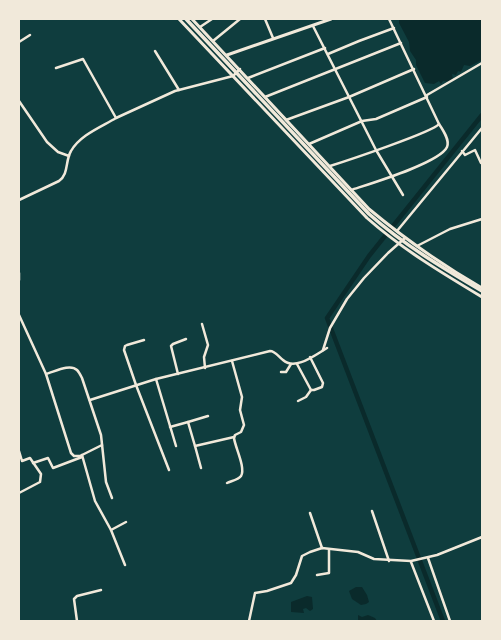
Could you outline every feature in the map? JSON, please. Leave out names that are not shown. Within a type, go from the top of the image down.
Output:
[{"type":"main road","points":[[186,19],[369,214],[414,249],[482,291]]},
{"type":"street","points":[[180,19],[328,177],[379,229],[398,244],[482,297]]},
{"type":"street","points":[[192,19],[351,190],[384,222],[405,238],[482,288]]},
{"type":"street","points":[[200,27],[212,19]]},
{"type":"street","points":[[213,41],[240,19]]},
{"type":"street","points":[[264,19],[273,38]]},
{"type":"street","points":[[220,62],[227,55],[331,19]]},
{"type":"street","points":[[351,190],[428,162],[444,151],[447,147],[447,139],[389,19]]},
{"type":"street","points":[[313,26],[376,150],[403,195]]},
{"type":"street","points":[[328,54],[394,28]]},
{"type":"street","points":[[19,42],[30,35]]},
{"type":"street","points":[[265,97],[401,43]]},
{"type":"street","points":[[248,78],[325,48]]},
{"type":"street","points":[[155,51],[179,90]]},
{"type":"street","points":[[56,68],[83,59],[116,118]]},
{"type":"street","points":[[309,144],[362,121],[376,119],[427,96],[482,63]]},
{"type":"street","points":[[19,200],[60,182],[66,173],[69,156],[76,144],[84,137],[116,118],[179,90],[233,76],[240,69]]},
{"type":"street","points":[[286,120],[349,97],[414,69]]},
{"type":"street","points":[[19,101],[47,142],[58,152],[69,156]]},
{"type":"street","points":[[330,166],[437,127],[439,124]]},
{"type":"street","points":[[396,231],[482,128]]},
{"type":"street","points":[[462,151],[465,155],[475,150],[481,163]]},
{"type":"street","points":[[417,246],[450,229],[482,219]]},
{"type":"street","points":[[323,350],[330,328],[347,299],[364,278],[405,238]]},
{"type":"street","points":[[19,273],[19,280]]},
{"type":"street","points":[[19,315],[46,374],[71,452],[74,456],[82,456]]},
{"type":"street","points":[[202,324],[208,345],[204,357],[205,368]]},
{"type":"street","points":[[178,374],[171,346],[186,339]]},
{"type":"street","points":[[144,340],[127,345],[124,348],[136,385],[169,470]]},
{"type":"street","points":[[90,400],[156,379],[272,351],[285,362],[297,364],[327,348]]},
{"type":"street","points":[[298,400],[306,397],[311,390],[322,387],[323,383],[310,357]]},
{"type":"street","points":[[195,446],[234,437],[241,432],[244,425],[240,410],[242,397],[232,361]]},
{"type":"street","points":[[281,372],[286,372],[291,364]]},
{"type":"street","points":[[297,364],[311,390]]},
{"type":"street","points":[[46,374],[68,367],[73,367],[78,370],[90,400],[101,435],[106,482],[112,498]]},
{"type":"street","points":[[156,379],[176,446]]},
{"type":"street","points":[[170,427],[208,416]]},
{"type":"street","points":[[188,422],[201,468]]},
{"type":"street","points":[[227,483],[242,475],[240,458],[234,437]]},
{"type":"street","points":[[33,463],[48,458],[54,468],[82,456],[102,445]]},
{"type":"street","points":[[19,451],[22,461],[30,458],[41,474],[40,482],[19,492]]},
{"type":"street","points":[[82,456],[95,501],[111,530],[126,565]]},
{"type":"street","points":[[372,511],[389,561]]},
{"type":"street","points":[[310,513],[322,548]]},
{"type":"street","points":[[111,530],[126,522]]},
{"type":"street","points":[[249,621],[255,593],[267,591],[291,583],[296,575],[302,556],[310,552],[322,548],[329,550],[358,552],[374,559],[389,561],[412,561],[427,558],[482,537]]},
{"type":"street","points":[[317,575],[329,573],[329,550]]},
{"type":"street","points":[[427,558],[450,621]]},
{"type":"street","points":[[412,561],[434,621]]},
{"type":"street","points":[[76,621],[74,599],[77,596],[101,590]]},
{"type":"water","points":[[399,19],[482,19],[482,60],[470,66],[464,65],[461,72],[458,71],[456,75],[452,74],[453,80],[451,82],[443,81],[441,84],[439,81],[434,84],[425,83],[416,65],[416,60],[410,51],[409,42],[399,23]]},
{"type":"water","points":[[356,587],[362,587],[369,602],[361,605],[352,599],[349,591]]},
{"type":"water","points":[[307,596],[312,597],[313,609],[310,611],[306,608],[303,609],[304,613],[291,612],[291,602]]},
{"type":"water","points":[[358,615],[362,617],[368,615],[375,618],[377,621],[358,621]]},
{"type":"waterway","points":[[443,621],[327,318],[369,256],[482,115]]}]
